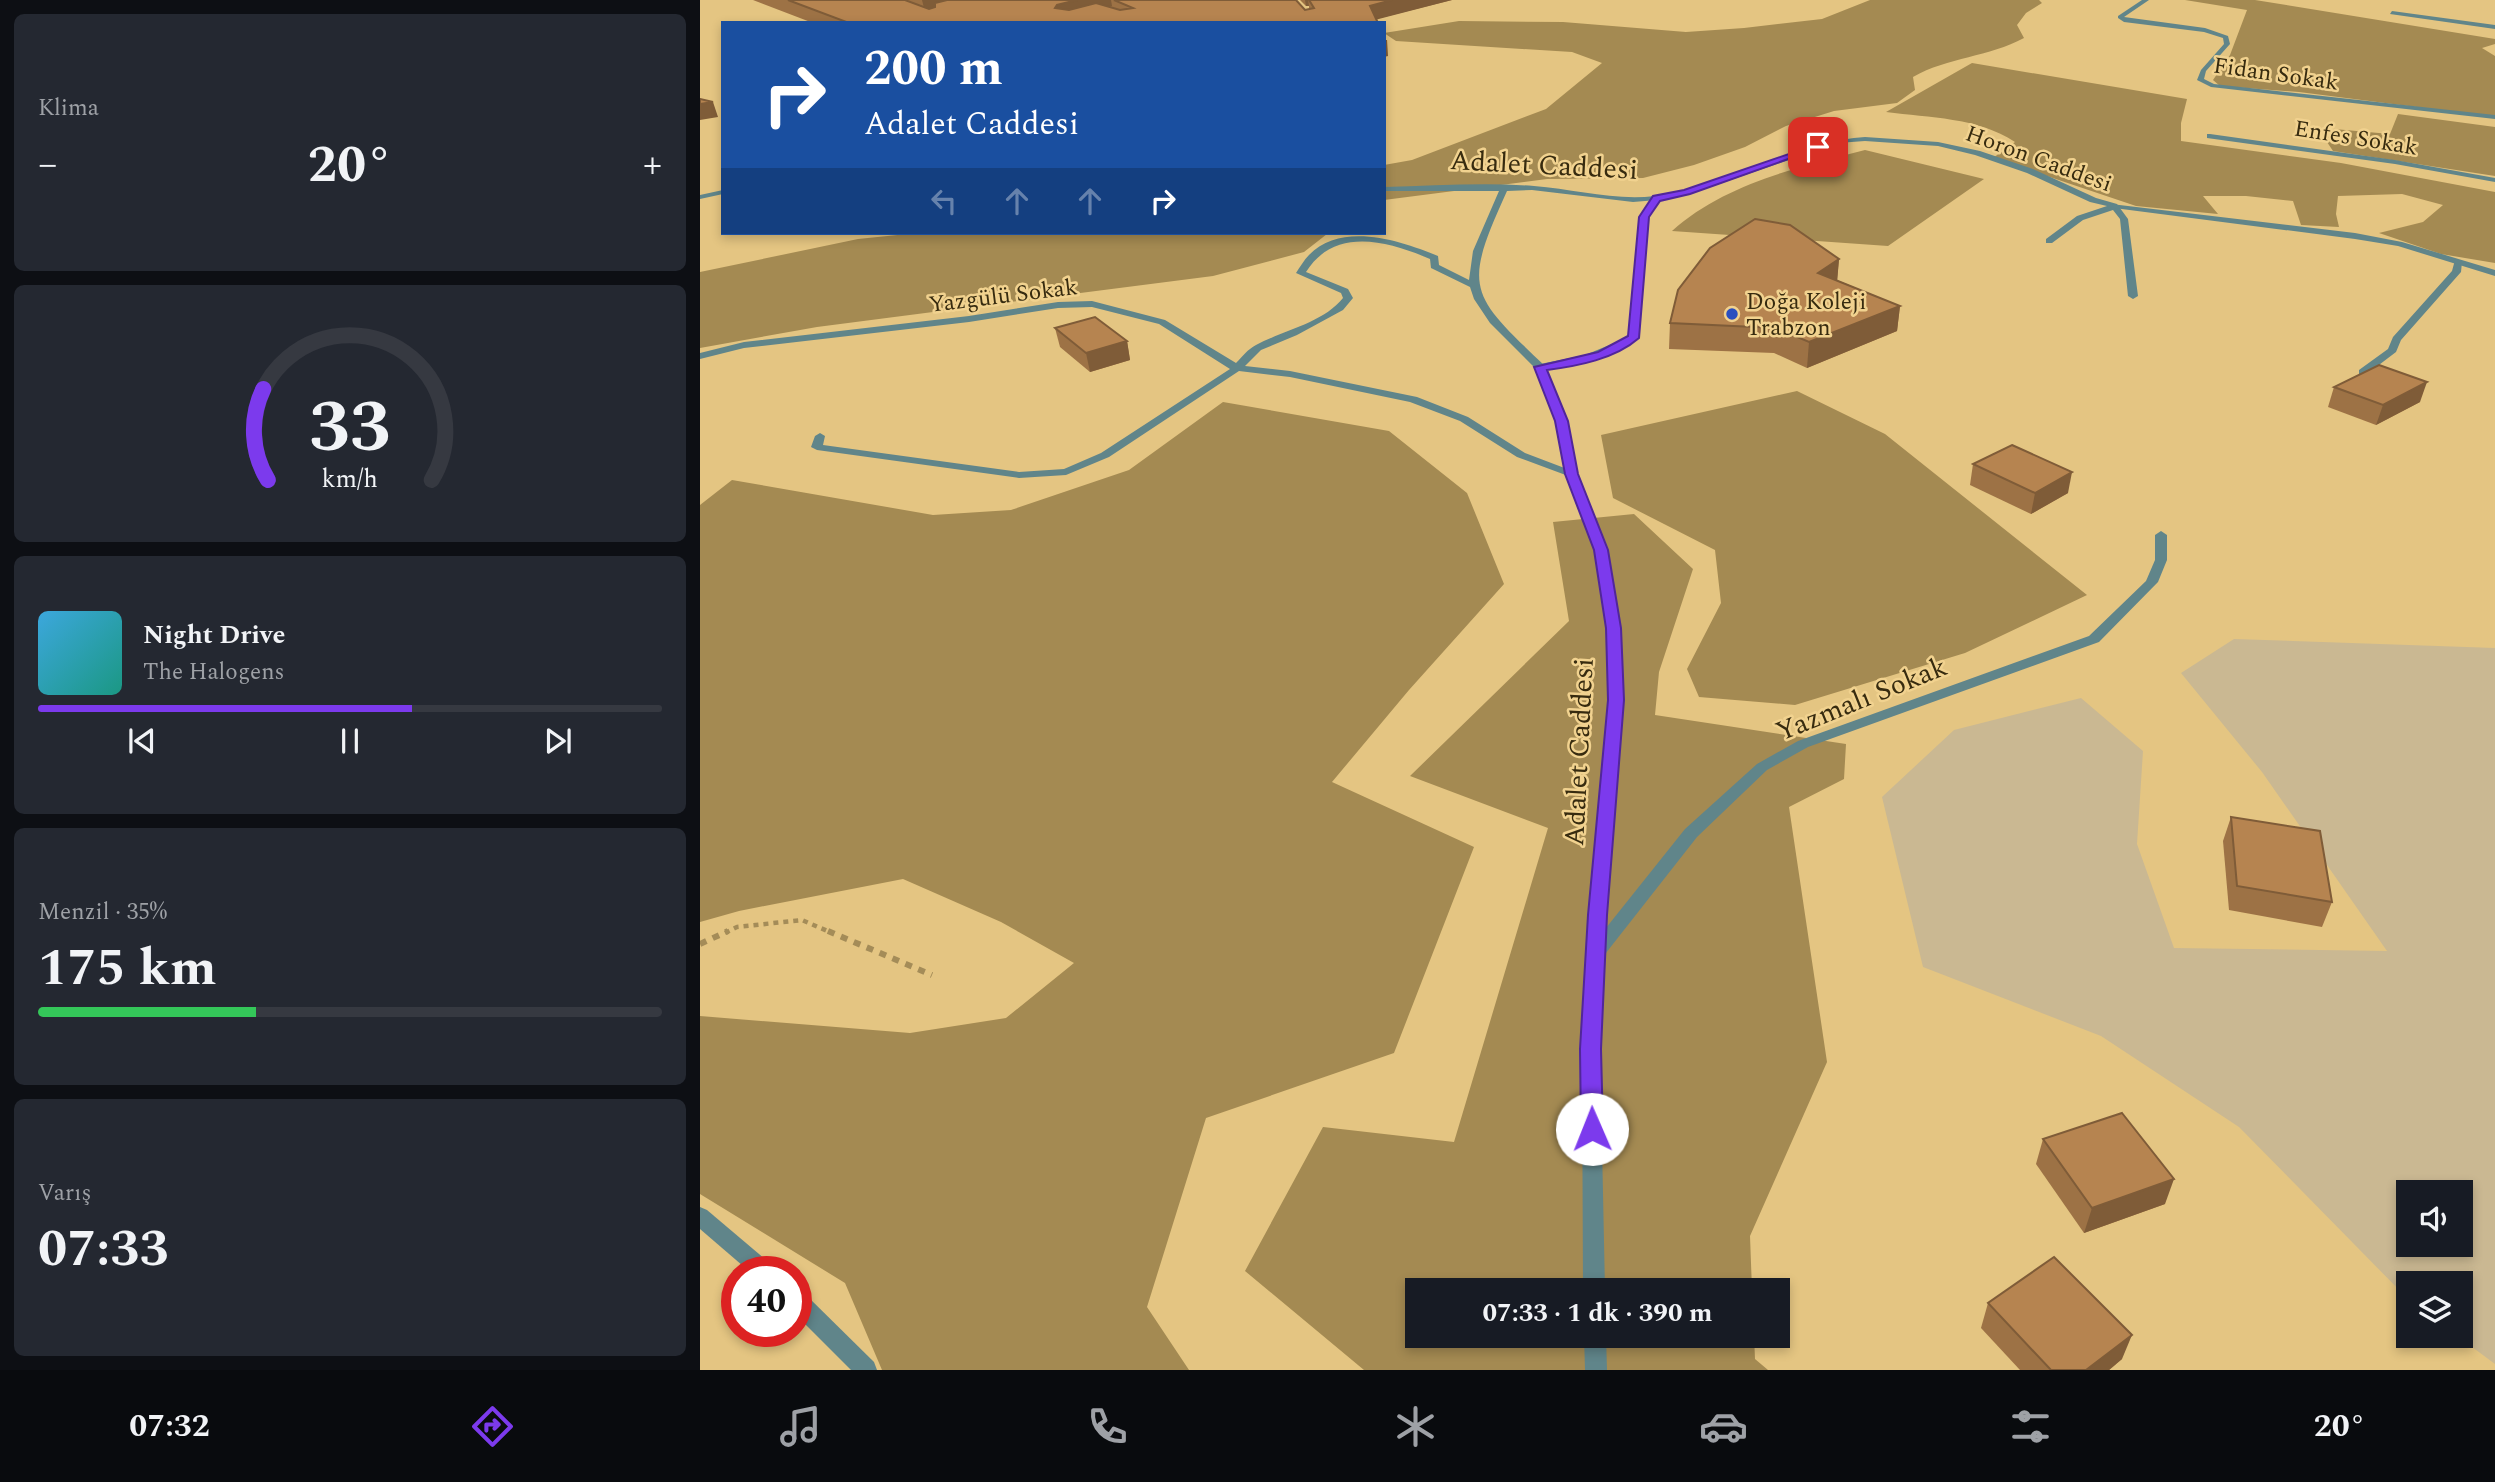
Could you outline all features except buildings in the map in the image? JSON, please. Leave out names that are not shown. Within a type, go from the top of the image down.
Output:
[{"type":"street","name":"Fidan Sokak","points":[[2146,0],[2120,17],[2124,20],[2205,30],[2226,37],[2227,44],[2203,71],[2200,80],[2213,86],[2495,117]]},
{"type":"street","points":[[2392,13],[2495,27]]},
{"type":"street","name":"Enfes Sokak","points":[[2210,136],[2395,162],[2495,180]]},
{"type":"street","name":"Horon Caddesi","points":[[1657,198],[1687,192],[1837,141],[1865,139],[1938,144],[1977,153],[2030,171],[2093,200],[2114,206],[2355,236],[2399,244],[2495,272]]},
{"type":"street","name":"Adalet Caddesi","points":[[1386,189],[1532,188],[1633,200],[1657,198]]},
{"type":"street","points":[[1504,189],[1485,233],[1476,265],[1474,286],[1490,317],[1540,367]]},
{"type":"street","points":[[700,197],[721,192]]},
{"type":"street","name":"Adalet Caddesi","points":[[1594,1278],[1591,1049],[1616,700],[1613,628],[1601,550],[1571,474],[1562,421],[1540,367],[1575,362],[1602,354],[1634,338],[1644,217],[1657,198]]},
{"type":"street","points":[[2049,242],[2080,218],[2114,206],[2124,219],[2133,296]]},
{"type":"street","points":[[820,436],[817,447],[1019,475],[1066,472],[1105,455],[1231,374],[1257,348],[1294,333],[1340,308],[1348,298],[1345,290],[1301,273],[1307,259],[1317,250],[1353,240],[1394,243],[1435,258],[1434,266],[1443,273],[1474,286]]},
{"type":"street","points":[[2363,372],[2392,351],[2396,339],[2456,272],[2458,262]]},
{"type":"street","name":"Yazgülü Sokak","points":[[700,356],[744,345],[969,319],[1058,304],[1092,304],[1162,323],[1236,368],[1290,374],[1413,399],[1464,419],[1521,455],[1571,474]]},
{"type":"street","name":"Yazmalı Sokak","points":[[1596,953],[1691,833],[1762,767],[1803,744],[2094,639],[2152,582],[2161,559],[2161,535]]},
{"type":"street","points":[[700,1216],[746,1256]]},
{"type":"street","points":[[812,1316],[866,1370]]},
{"type":"street","points":[[1595,1348],[1596,1370]]},
{"type":"path","points":[[700,944],[737,927],[802,920],[932,975]]},
{"type":"shaded area","points":[[1870,0],[2039,0],[2042,3],[2026,13],[2017,25],[2024,38],[1926,70],[1913,77],[1915,90],[1897,103],[1834,111],[1786,126],[1745,147],[1694,165],[1643,178],[1547,179],[1386,200],[1386,165],[1412,160],[1546,109],[1602,63],[1572,52],[1396,41],[1386,33],[1459,21],[1563,22],[1686,32],[1822,19]]},
{"type":"shaded area","points":[[2185,0],[2255,0],[2495,39],[2495,44],[2482,48],[2495,56],[2495,117],[2299,92],[2220,86],[2213,80],[2230,55],[2247,10]]},
{"type":"shaded area","points":[[1972,63],[2187,99],[2181,123],[2181,141],[2341,163],[2495,192],[2495,263],[2441,254],[2379,233],[2423,222],[2443,205],[2402,194],[2338,196],[2336,214],[2339,227],[2301,225],[2293,201],[2246,196],[2203,196],[2218,214],[2136,206],[1993,158],[2015,142],[1985,128],[1953,120],[1886,112]]},
{"type":"shaded area","points":[[2398,114],[2495,127],[2495,176],[2333,151],[2325,139],[2334,129],[2390,134]]},
{"type":"shaded area","points":[[1865,150],[1984,179],[1888,246],[1672,231],[1715,201],[1739,189],[1763,179]]},
{"type":"shaded area","points":[[897,235],[1326,235],[1304,252],[1213,276],[817,327],[700,348],[700,272],[858,239]]},
{"type":"shaded area","points":[[1797,391],[1885,434],[2087,595],[1965,653],[1795,705],[1699,697],[1687,669],[1721,603],[1715,550],[1613,498],[1601,435]]},
{"type":"shaded area","points":[[1223,402],[1389,431],[1467,493],[1504,584],[1409,690],[1332,782],[1474,847],[1394,1053],[1206,1118],[1147,1307],[1189,1370],[882,1370],[845,1283],[812,1263],[812,1256],[801,1256],[700,1194],[700,1016],[910,1033],[1006,1018],[1074,963],[1001,922],[903,879],[739,911],[700,922],[700,505],[732,480],[933,515],[1011,510],[1129,470]]},
{"type":"shaded area","points":[[1634,514],[1693,569],[1659,672],[1655,715],[1846,744],[1844,779],[1789,807],[1827,1062],[1750,1236],[1752,1278],[1405,1278],[1405,1348],[1755,1348],[1755,1359],[1768,1370],[1364,1370],[1245,1271],[1323,1127],[1454,1142],[1548,828],[1410,776],[1569,621],[1553,522]]},
{"type":"shaded area","points":[[2234,639],[2495,648],[2495,1364],[2473,1348],[2473,1271],[2396,1271],[2396,1287],[2239,1127],[2101,1036],[1923,967],[1882,797],[1954,730],[2081,698],[2143,751],[2137,844],[2174,948],[2387,951],[2262,772],[2181,673]]},
{"type":"place","name":"Doğa Koleji Trabzon","points":[[1732,314]]},
{"type":"route","points":[[1592,1129],[1591,1049],[1598,915],[1616,700],[1613,628],[1601,550],[1571,474],[1562,421],[1540,367],[1575,362],[1602,354],[1634,338],[1644,217],[1657,198],[1687,192],[1818,147]]}]
